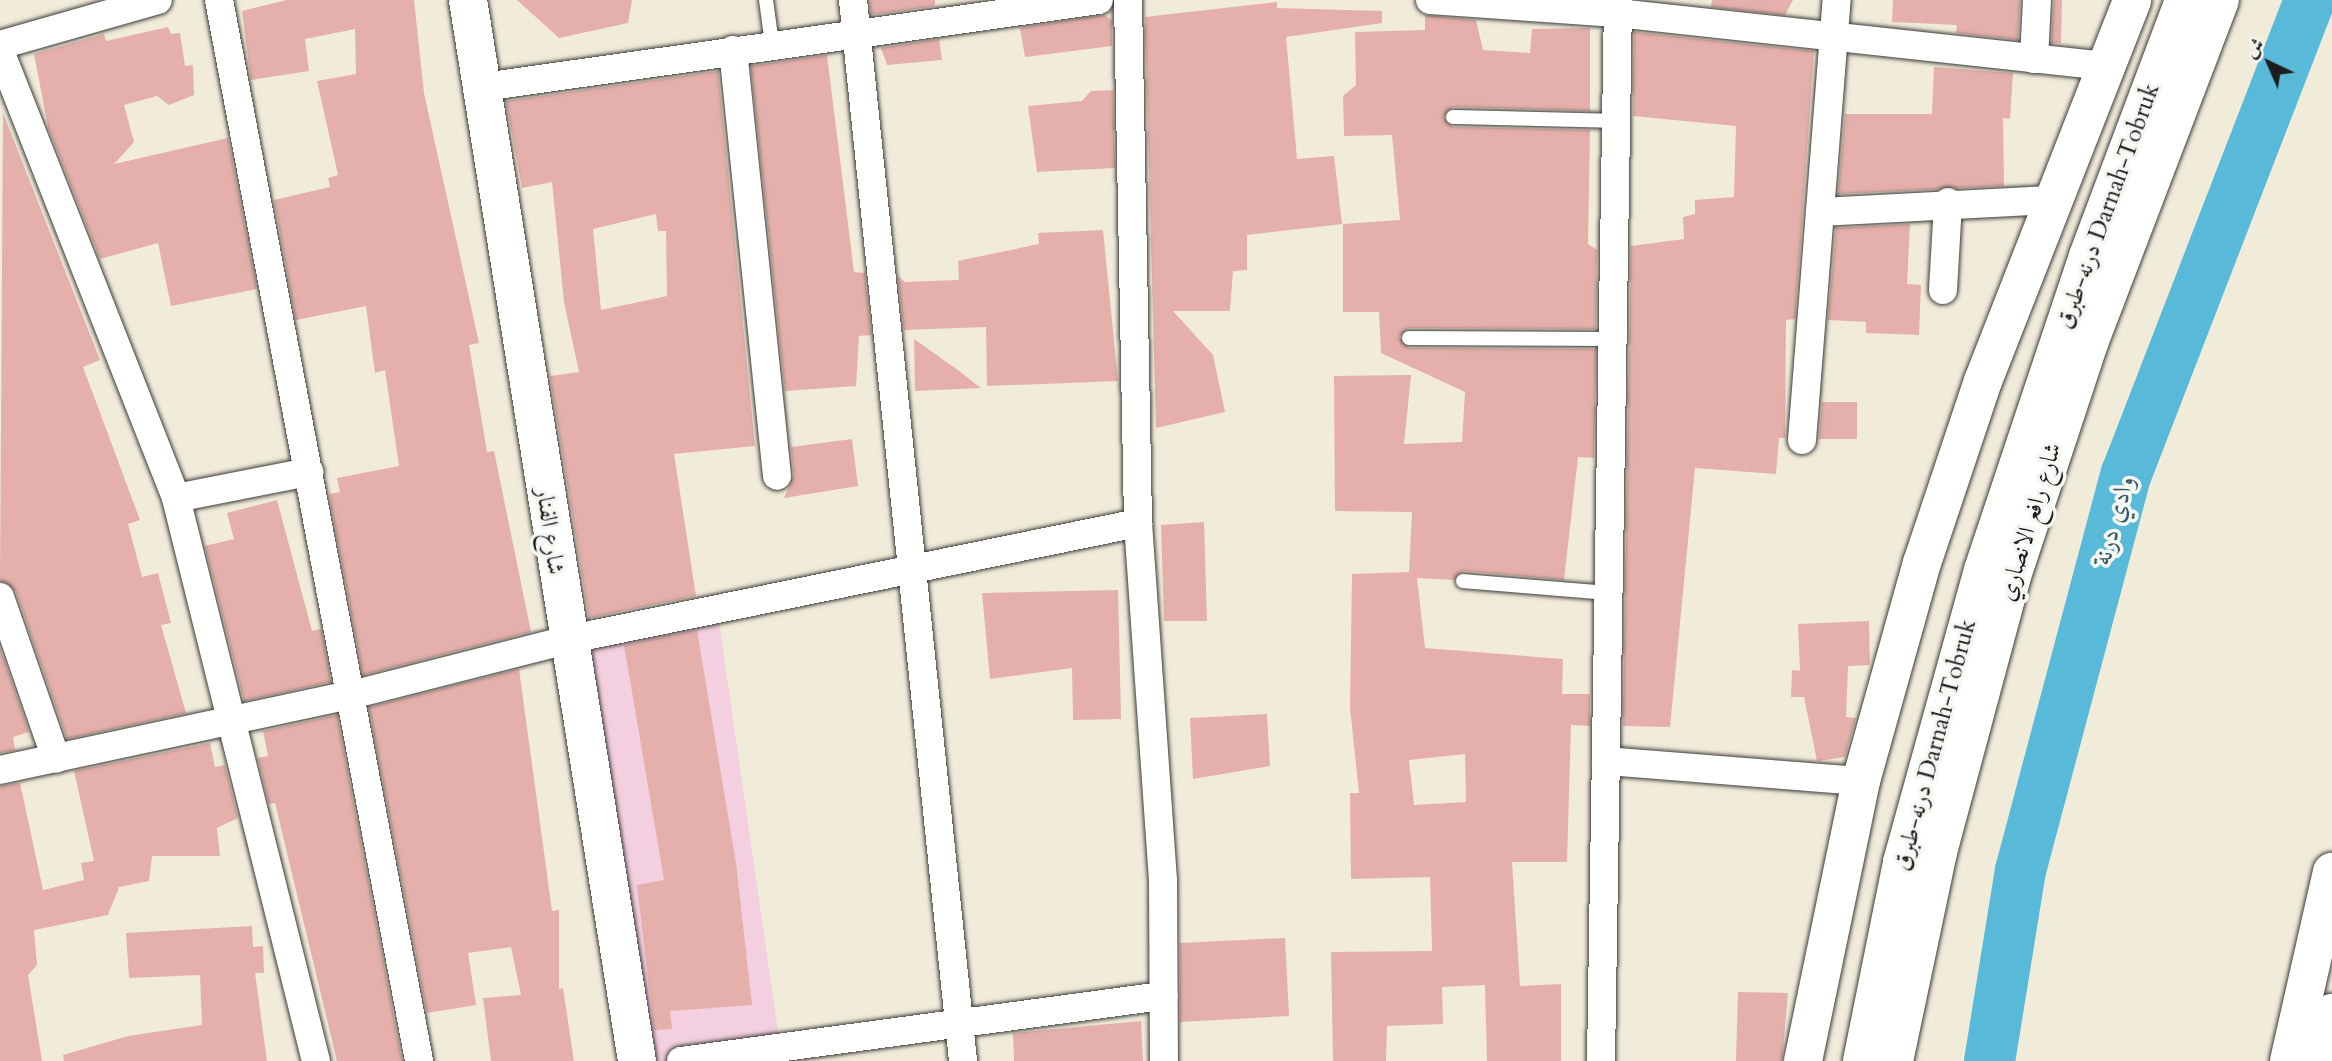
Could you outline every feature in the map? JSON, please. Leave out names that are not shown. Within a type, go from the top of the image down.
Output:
[{"type":"street","points":[[0,45],[159,0]]},
{"type":"street","points":[[219,0],[419,1061]]},
{"type":"street","name":"شارع الفنار","points":[[468,0],[566,640],[636,1061]]},
{"type":"street","points":[[853,0],[907,567],[963,1061]]},
{"type":"street","points":[[483,87],[857,32],[1100,0]]},
{"type":"street","points":[[1128,0],[1138,523],[1163,880],[1164,1061]]},
{"type":"street","points":[[1430,0],[1618,7],[1833,38],[2105,66]]},
{"type":"street","points":[[1802,440],[1837,0]]},
{"type":"street","points":[[2034,59],[2037,0]]},
{"type":"street","points":[[1803,1061],[1861,781],[1922,563],[1983,381],[2051,200],[2132,0]]},
{"type":"street","name":"درنه-طبرق Darnah-Tobruk","points":[[1863,1061],[1935,730],[2041,391],[2184,0]]},
{"type":"street","name":"شارع رافع الانصاري","points":[[1894,1061],[1938,852],[2015,565],[2089,343],[2220,0]]},
{"type":"street","points":[[1601,1061],[1608,593],[1608,339],[1618,7]]},
{"type":"street","points":[[733,50],[777,476]]},
{"type":"street","points":[[0,51],[176,498],[316,1061]]},
{"type":"street","points":[[1820,212],[1948,202],[2051,200]]},
{"type":"street","points":[[1943,290],[1948,202]]},
{"type":"street","points":[[1983,381],[2041,391]]},
{"type":"street","points":[[176,498],[309,472]]},
{"type":"street","points":[[0,770],[351,695],[566,640],[907,567],[1138,523]]},
{"type":"street","points":[[0,597],[56,759]]},
{"type":"street","points":[[1606,761],[1861,781]]},
{"type":"street","points":[[2289,1061],[2332,872]]},
{"type":"street","points":[[681,1061],[1164,996]]},
{"type":"street","points":[[2323,1061],[2332,1013]]},
{"type":"lane","points":[[766,0],[772,44]]},
{"type":"lane","points":[[1452,117],[1613,121]]},
{"type":"lane","points":[[1409,338],[1608,339]]},
{"type":"lane","points":[[1463,581],[1608,593]]},
{"type":"shaded area","points":[[717,608],[781,1052],[718,1061],[645,1061],[582,628]]},
{"type":"building","points":[[287,0],[414,0],[424,93],[479,343],[469,345],[487,452],[494,451],[531,632],[363,675],[329,494],[340,492],[337,478],[399,466],[385,370],[375,373],[366,306],[296,320],[274,200],[330,187],[328,178],[338,175],[317,81],[356,74],[355,29],[305,39],[309,71],[251,80],[242,11]]},
{"type":"building","points":[[517,0],[632,0],[628,23],[559,38]]},
{"type":"building","points":[[870,0],[935,0],[935,6],[871,15]]},
{"type":"building","points":[[1712,0],[1793,0],[1785,15],[1711,7]]},
{"type":"building","points":[[1893,0],[2020,0],[2018,40],[1956,33],[1957,25],[1892,22]]},
{"type":"building","points":[[2054,0],[2062,0],[2061,43],[2051,43]]},
{"type":"building","points":[[1277,2],[1277,8],[1382,11],[1382,23],[1286,37],[1297,159],[1334,156],[1342,224],[1247,235],[1247,270],[1233,271],[1230,311],[1173,311],[1213,355],[1225,412],[1156,428],[1145,17]]},
{"type":"building","points":[[1104,15],[1112,20],[1112,46],[1025,57],[1020,28]]},
{"type":"building","points":[[1425,15],[1476,20],[1483,50],[1530,53],[1532,29],[1590,28],[1590,111],[1453,107],[1443,117],[1453,127],[1590,130],[1588,244],[1597,250],[1596,329],[1409,328],[1399,337],[1409,348],[1596,349],[1594,458],[1578,457],[1564,580],[1464,571],[1454,580],[1417,578],[1425,648],[1563,659],[1562,694],[1590,694],[1590,726],[1571,725],[1567,862],[1512,862],[1520,986],[1561,984],[1561,1061],[1487,1061],[1485,985],[1442,987],[1443,1024],[1387,1026],[1386,1061],[1333,1061],[1331,952],[1432,951],[1430,877],[1351,879],[1350,793],[1359,793],[1350,708],[1352,574],[1409,572],[1412,512],[1335,511],[1334,376],[1411,375],[1404,444],[1462,442],[1465,392],[1381,353],[1379,312],[1343,312],[1343,224],[1400,220],[1392,135],[1344,136],[1343,96],[1356,85],[1355,32],[1425,30]],"holes":[[[1465,754],[1466,802],[1414,805],[1409,760]]]},
{"type":"building","points":[[168,27],[171,34],[180,33],[185,66],[193,65],[194,95],[169,105],[157,96],[124,105],[134,142],[114,164],[228,138],[257,289],[171,306],[158,243],[100,259],[48,127],[34,54],[104,34],[106,41]]},
{"type":"building","points":[[1634,32],[1814,51],[1795,319],[1786,320],[1785,438],[1779,438],[1776,474],[1695,468],[1670,727],[1623,726],[1631,246],[1684,239],[1683,217],[1695,214],[1695,200],[1734,197],[1736,126],[1633,116]]},
{"type":"building","points":[[939,39],[942,60],[887,65],[881,48]]},
{"type":"building","points":[[827,55],[854,272],[865,273],[871,335],[859,336],[856,386],[785,391],[751,66]]},
{"type":"building","points":[[1934,67],[2013,73],[2010,119],[2003,118],[2004,186],[1838,194],[1845,114],[1932,114]]},
{"type":"building","points":[[718,71],[755,446],[674,454],[696,596],[589,618],[550,376],[579,372],[564,302],[552,182],[522,188],[506,101]],"holes":[[[656,214],[658,231],[666,231],[667,296],[601,310],[593,229]]]},
{"type":"building","points":[[1113,90],[1115,168],[1037,172],[1028,106],[1082,101],[1091,91]]},
{"type":"building","points":[[3,113],[100,360],[83,367],[140,520],[128,524],[142,577],[158,573],[171,623],[161,625],[186,713],[67,739],[16,592],[0,581]]},
{"type":"building","points":[[1910,224],[1907,284],[1921,285],[1919,335],[1866,333],[1866,322],[1828,320],[1836,228]]},
{"type":"building","points":[[1103,230],[1118,381],[987,386],[986,327],[904,330],[898,276],[905,282],[959,280],[958,261],[1039,244],[1038,233]]},
{"type":"building","points":[[914,339],[955,368],[981,388],[915,391]]},
{"type":"building","points":[[1822,402],[1857,402],[1857,439],[1819,439]]},
{"type":"building","points":[[852,439],[858,486],[784,498],[794,475],[791,447]]},
{"type":"building","points":[[277,500],[312,631],[321,629],[331,682],[244,701],[205,546],[234,539],[227,513]]},
{"type":"building","points":[[1204,522],[1207,621],[1164,621],[1161,525]]},
{"type":"building","points":[[1118,590],[1121,719],[1073,720],[1072,668],[990,679],[982,593]]},
{"type":"building","points":[[1869,621],[1870,665],[1848,666],[1846,717],[1856,718],[1845,757],[1817,761],[1804,697],[1791,697],[1792,670],[1800,671],[1798,624]]},
{"type":"building","points":[[697,630],[736,863],[752,1005],[670,1011],[672,1029],[654,1030],[637,885],[664,880],[624,645]]},
{"type":"building","points":[[0,648],[29,732],[13,737],[15,750],[0,753]]},
{"type":"building","points":[[519,669],[552,911],[559,910],[559,989],[563,988],[574,1061],[491,1061],[483,998],[521,995],[511,947],[468,953],[476,1005],[427,1013],[369,707]]},
{"type":"building","points":[[1267,714],[1270,766],[1193,779],[1190,718]]},
{"type":"building","points":[[337,715],[402,1061],[337,1061],[275,803],[269,804],[258,758],[268,756],[263,731]]},
{"type":"building","points":[[210,743],[215,767],[225,765],[238,818],[217,828],[220,856],[152,856],[149,881],[119,887],[108,915],[34,930],[37,965],[28,975],[42,1061],[0,1061],[0,786],[20,783],[43,890],[84,880],[81,863],[94,861],[74,771]]},
{"type":"building","points":[[252,926],[253,947],[263,946],[264,973],[255,973],[267,1061],[64,1061],[63,1055],[128,1036],[202,1025],[200,975],[129,978],[126,933]]},
{"type":"building","points":[[1285,938],[1289,1016],[1180,1022],[1180,943]]},
{"type":"building","points":[[1738,992],[1788,993],[1782,1061],[1736,1061]]},
{"type":"building","points":[[1141,1021],[1143,1061],[1014,1061],[1013,1033]]},
{"type":"waterway","name":"وادي درنة","points":[[1989,1061],[2020,870],[2126,473],[2309,0]]}]
